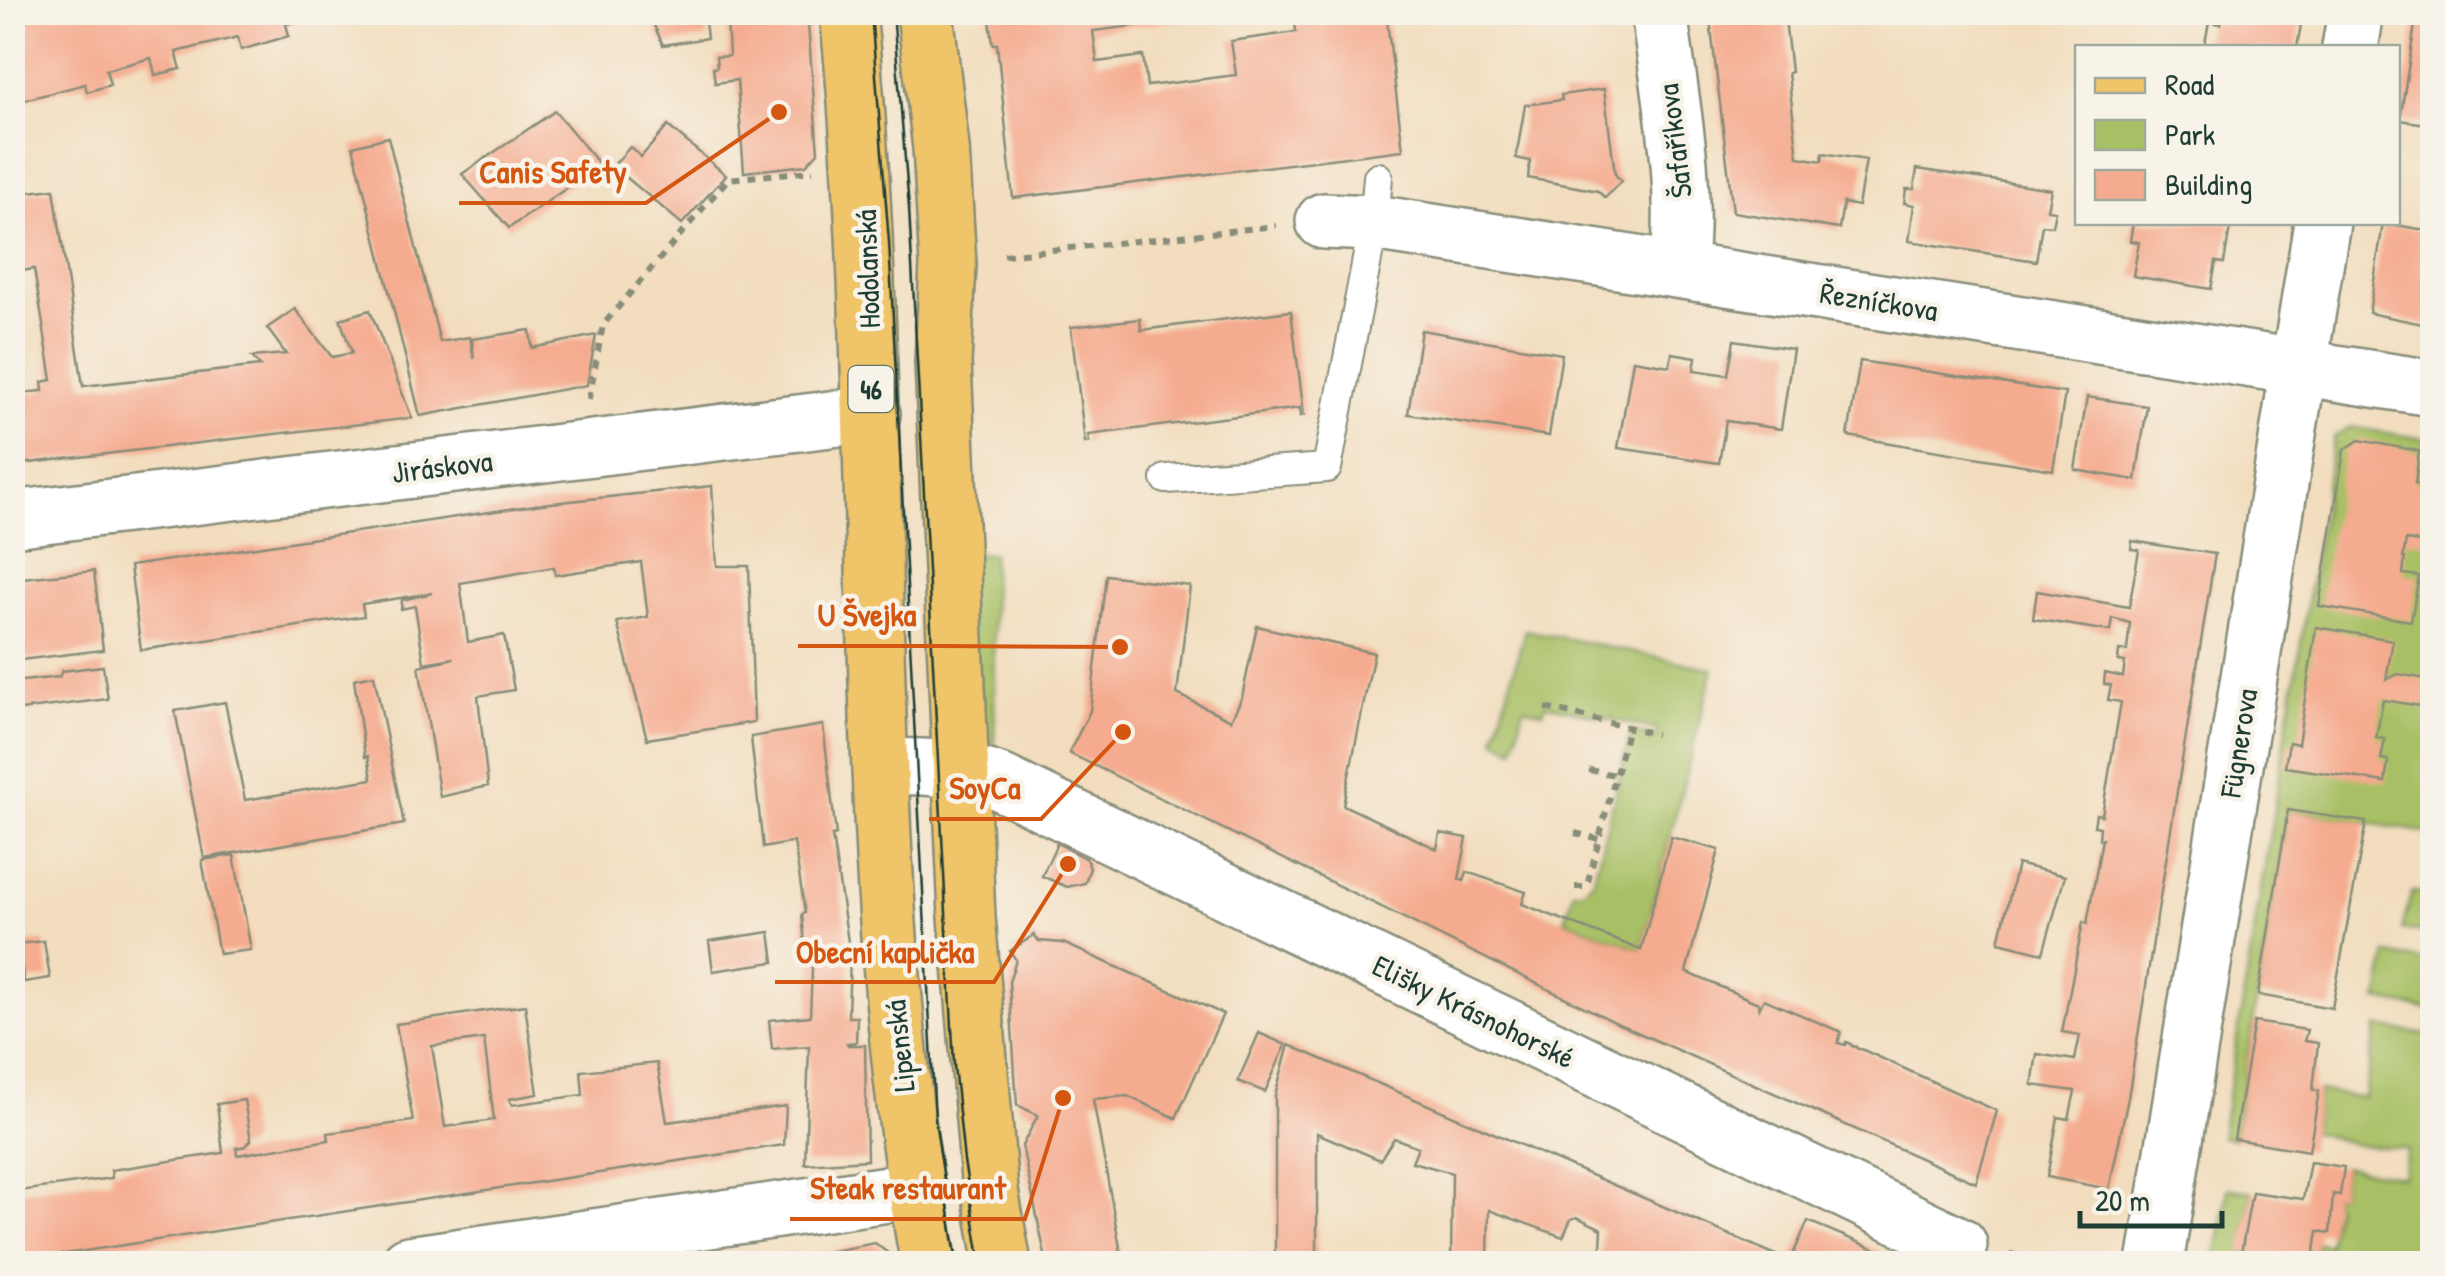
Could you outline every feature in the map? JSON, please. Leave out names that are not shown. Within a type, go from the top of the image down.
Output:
[{"type":"main road","name":"Hodolanská","points":[[848,12],[859,113],[872,414],[880,767]]},
{"type":"main road","points":[[925,12],[941,148],[948,265],[943,362],[978,1067],[990,1191],[1003,1264]]},
{"type":"main road","name":"Lipenská","points":[[880,767],[888,936],[916,1190],[929,1264]]},
{"type":"street","name":"Šafaříkova","points":[[1659,12],[1682,198],[1678,269]]},
{"type":"street","points":[[2350,45],[2356,12]]},
{"type":"street","name":"Řezníčkova","points":[[1359,207],[1678,269],[2432,388]]},
{"type":"street","name":"Fügnerova","points":[[2154,1264],[2322,225]]},
{"type":"street","name":"Jiráskova","points":[[12,519],[872,414]]},
{"type":"street","name":"Elišky Krásnohorské","points":[[880,767],[916,765],[962,770],[1002,783],[1959,1245]]},
{"type":"street","points":[[410,1264],[916,1190]]},
{"type":"lane","points":[[1166,479],[1327,468],[1359,207]]},
{"type":"path","points":[[586,410],[603,325],[728,179],[824,170]]},
{"type":"path","points":[[1004,255],[1359,207]]},
{"type":"path","points":[[1546,708],[1656,734]]},
{"type":"path","points":[[1576,888],[1587,884],[1628,727]]},
{"type":"path","points":[[1589,770],[1615,775]]},
{"type":"path","points":[[1574,833],[1599,839]]},
{"type":"path","points":[[1959,1245],[2068,1264]]},
{"type":"green space","points":[[2350,427],[2432,440],[2432,852],[2427,851],[2430,833],[2288,810],[2234,1139],[2221,1137],[2334,437]]},
{"type":"green space","points":[[992,553],[995,750],[981,738],[963,555]]},
{"type":"green space","points":[[1525,630],[1713,669],[1641,950],[1565,920],[1574,890],[1582,891],[1593,881],[1631,732],[1657,738],[1658,730],[1546,704],[1543,712],[1524,707],[1514,749],[1495,738]]},
{"type":"green space","points":[[2432,873],[2432,934],[2402,930],[2412,892],[2428,894]]},
{"type":"green space","points":[[2387,954],[2432,962],[2432,1010],[2378,1000]]},
{"type":"green space","points":[[2432,1010],[2432,1263],[2313,1263],[2316,1243],[2328,1245],[2335,1205],[2333,1194],[2340,1194],[2344,1167],[2403,1177],[2407,1149],[2358,1145],[2312,1132],[2319,1091],[2364,1098],[2377,1027],[2428,1035]]},
{"type":"green space","points":[[2228,1188],[2252,1192],[2242,1253],[2303,1263],[2215,1264]]},
{"type":"building","points":[[648,12],[807,12],[818,152],[806,165],[744,172],[737,80],[715,83],[713,68],[717,67],[716,57],[729,56],[727,20],[705,22],[707,38],[663,45]]},
{"type":"building","points":[[989,12],[1196,12],[1197,18],[1093,31],[1097,62],[1143,56],[1147,86],[1236,75],[1231,41],[1296,32],[1294,12],[1386,12],[1403,150],[1013,198],[997,44],[993,44]]},
{"type":"building","points":[[1515,12],[1586,12],[1586,15],[1517,24]]},
{"type":"building","points":[[1709,12],[1795,12],[1796,18],[1785,19],[1798,157],[1822,161],[1823,153],[1866,160],[1858,206],[1843,203],[1839,229],[1733,212]]},
{"type":"building","points":[[2223,12],[2303,12],[2298,45],[2205,45],[2209,22],[2221,24]]},
{"type":"building","points":[[2417,12],[2432,12],[2432,125],[2400,120]]},
{"type":"building","points":[[12,14],[333,14],[286,24],[289,36],[241,50],[238,37],[176,52],[181,69],[155,75],[151,58],[106,70],[110,85],[87,92],[85,84],[17,102],[15,94],[12,95]]},
{"type":"building","points":[[1604,89],[1615,174],[1621,181],[1605,198],[1598,191],[1528,178],[1530,161],[1516,158],[1525,105]]},
{"type":"building","points":[[555,111],[600,165],[509,228],[462,174]]},
{"type":"building","points":[[668,126],[726,175],[682,224],[613,166],[630,147],[641,157]]},
{"type":"building","points":[[388,137],[440,342],[470,337],[474,359],[472,339],[530,330],[532,348],[596,335],[587,385],[420,416],[353,146]]},
{"type":"building","points":[[1917,169],[2051,189],[2047,210],[2055,211],[2052,226],[2042,225],[2036,261],[1909,241],[1914,205],[1904,203],[1906,189],[1914,189]]},
{"type":"building","points":[[54,189],[83,386],[260,366],[252,357],[286,354],[267,328],[295,309],[332,357],[352,353],[340,319],[370,310],[412,418],[12,465],[12,394],[43,391],[42,382],[52,380],[34,269],[21,271],[17,238],[12,238],[12,194]]},
{"type":"building","points":[[2133,225],[2230,225],[2224,263],[2216,262],[2211,289],[2133,276],[2139,242],[2130,241]]},
{"type":"building","points":[[2383,225],[2432,231],[2432,326],[2369,313]]},
{"type":"building","points":[[1291,311],[1304,415],[1301,416],[1300,408],[1088,435],[1089,442],[1085,443],[1071,327],[1140,319],[1141,330]]},
{"type":"building","points":[[1421,330],[1562,354],[1549,436],[1408,414]]},
{"type":"building","points":[[1734,340],[1793,349],[1781,429],[1726,421],[1719,463],[1618,448],[1633,360],[1670,366],[1672,353],[1696,357],[1694,370],[1728,375]]},
{"type":"building","points":[[1860,361],[2065,393],[2053,470],[1848,436]]},
{"type":"building","points":[[2087,397],[2147,406],[2136,480],[2075,470]]},
{"type":"building","points":[[2359,440],[2419,451],[2415,484],[2432,487],[2432,544],[2406,540],[2403,558],[2403,574],[2419,576],[2411,621],[2319,606],[2344,450]]},
{"type":"building","points":[[712,486],[717,566],[749,566],[754,722],[647,739],[617,622],[648,617],[641,562],[555,575],[554,567],[460,583],[468,642],[504,635],[514,690],[478,696],[488,786],[440,797],[419,666],[454,658],[424,663],[415,606],[401,609],[402,600],[432,593],[362,604],[364,616],[141,650],[130,566],[542,504]]},
{"type":"building","points":[[2132,541],[2215,554],[2128,1098],[2109,1189],[2047,1177],[2058,1117],[2069,1119],[2075,1091],[2032,1085],[2037,1054],[2075,1060],[2080,1035],[2062,1032],[2083,922],[2087,924],[2102,839],[2100,827],[2094,826],[2096,814],[2102,815],[2121,702],[2108,700],[2111,685],[2104,684],[2105,673],[2123,677],[2125,662],[2118,661],[2119,651],[2127,651],[2130,623],[2112,618],[2110,631],[2033,619],[2037,591],[2129,607],[2139,550],[2131,549]]},
{"type":"building","points":[[94,571],[103,650],[12,661],[12,579]]},
{"type":"building","points":[[1106,575],[1190,586],[1177,694],[1231,720],[1242,697],[1257,626],[1374,653],[1343,805],[1437,849],[1440,833],[1467,838],[1459,879],[1464,881],[1467,872],[1526,892],[1522,904],[1641,950],[1671,837],[1719,850],[1686,972],[1758,1003],[1759,1009],[1764,999],[1841,1032],[1838,1043],[1846,1042],[1997,1111],[1976,1183],[1621,1025],[1069,753],[1090,711]]},
{"type":"building","points":[[2316,627],[2393,640],[2386,680],[2398,674],[2432,680],[2432,708],[2383,700],[2376,738],[2385,739],[2381,759],[2388,760],[2385,782],[2285,767],[2289,742],[2298,744]]},
{"type":"building","points":[[103,666],[108,699],[12,711],[12,682],[59,677],[62,671]]},
{"type":"building","points":[[374,675],[404,824],[204,858],[175,711],[225,702],[245,800],[372,779],[354,679]]},
{"type":"building","points":[[823,725],[836,835],[832,836],[850,955],[848,1017],[857,1017],[856,1042],[847,1043],[865,1045],[867,1160],[805,1164],[809,1046],[772,1049],[769,1020],[810,1016],[813,945],[805,945],[805,913],[794,842],[763,848],[751,737]]},
{"type":"building","points":[[2288,810],[2366,822],[2332,1008],[2258,995]]},
{"type":"building","points":[[1057,843],[1086,859],[1090,868],[1085,883],[1067,887],[1042,876]]},
{"type":"building","points":[[234,855],[251,950],[219,954],[202,860]]},
{"type":"building","points":[[2017,864],[2065,876],[2043,953],[1999,942]]},
{"type":"building","points":[[770,932],[774,962],[713,971],[709,941]]},
{"type":"building","points":[[1034,935],[1039,941],[1063,943],[1223,1014],[1176,1118],[1127,1096],[1093,1099],[1123,1264],[1047,1264],[1022,1146],[1038,1115],[1017,1105],[1009,982],[1016,960],[1010,951]]},
{"type":"building","points":[[44,941],[50,978],[24,982],[18,944]]},
{"type":"building","points":[[525,1005],[538,1094],[509,1099],[512,1105],[583,1095],[581,1071],[657,1063],[667,1122],[786,1106],[784,1145],[12,1262],[12,1192],[112,1178],[111,1170],[223,1153],[217,1104],[244,1100],[251,1140],[236,1148],[237,1155],[329,1140],[328,1133],[413,1121],[396,1024]],"holes":[[[484,1039],[494,1120],[445,1127],[432,1046]]]},
{"type":"building","points":[[2254,1022],[2307,1030],[2304,1041],[2318,1043],[2313,1090],[2319,1091],[2309,1151],[2234,1139]]},
{"type":"building","points":[[1259,1033],[1286,1045],[1265,1092],[1238,1081]]},
{"type":"building","points":[[1289,1045],[1790,1261],[1808,1221],[1911,1264],[1600,1264],[1602,1229],[1577,1217],[1571,1219],[1563,1237],[1489,1210],[1488,1264],[1451,1264],[1452,1173],[1412,1162],[1418,1147],[1394,1138],[1380,1160],[1317,1133],[1317,1264],[1275,1264],[1275,1095]]},
{"type":"building","points":[[2310,1162],[2344,1167],[2340,1195],[2333,1194],[2330,1233],[2318,1231],[2313,1264],[2241,1253],[2252,1192],[2303,1199]]},
{"type":"building","points":[[875,1243],[889,1254],[890,1264],[763,1264]]},
{"type":"tram line","points":[[871,12],[889,242],[935,1120],[957,1264]]},
{"type":"tram line","points":[[893,12],[909,208],[954,1065],[981,1264]]},
{"type":"place","name":"Canis Safety","points":[[779,112]]},
{"type":"place","name":"U Švejka","points":[[1120,647]]},
{"type":"place","name":"SoyCa","points":[[1123,732]]},
{"type":"place","name":"Obecní kaplička","points":[[1068,864]]},
{"type":"place","name":"Steak restaurant","points":[[1063,1098]]}]
